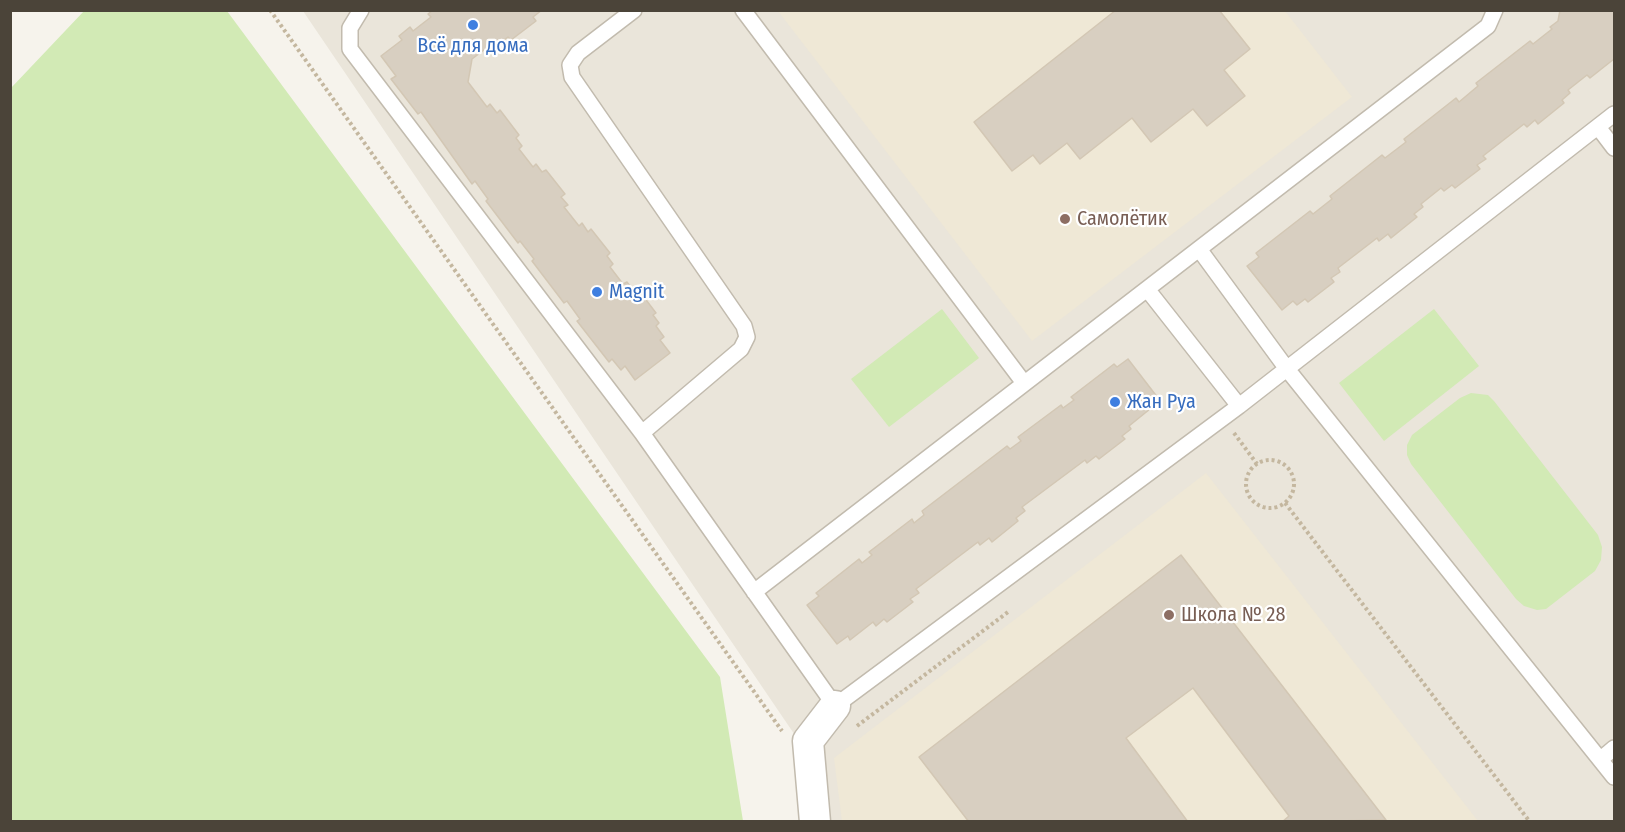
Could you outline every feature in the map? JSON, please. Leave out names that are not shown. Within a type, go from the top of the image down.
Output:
[{"type":"street","points":[[815,822],[808,741],[844,717]]},
{"type":"lane","points":[[362,10],[350,28],[350,49],[642,433],[844,717],[1614,114]]},
{"type":"lane","points":[[634,10],[578,53],[570,65],[572,77],[744,326],[747,337],[741,349],[642,433]]},
{"type":"lane","points":[[743,10],[1024,382]]},
{"type":"lane","points":[[754,592],[1488,26],[1495,10]]},
{"type":"lane","points":[[1598,127],[1614,148]]},
{"type":"lane","points":[[1199,249],[1287,369],[1614,777]]},
{"type":"lane","points":[[1147,289],[1239,406]]},
{"type":"lane","points":[[1601,759],[1614,747]]},
{"type":"path","points":[[270,10],[782,727]]},
{"type":"path","points":[[1222,419],[1257,464]]},
{"type":"path","points":[[1274,460],[1288,467],[1295,482],[1290,498],[1285,503],[1277,507],[1262,506],[1249,496],[1246,481],[1248,473],[1257,464],[1274,460]]},
{"type":"path","points":[[1285,503],[1530,822]]},
{"type":"path","points":[[844,717],[1008,612]]},
{"type":"shaded area","points":[[303,11],[1614,11],[1614,821],[805,821],[803,747]]},
{"type":"shaded area","name":"Самолётик","points":[[778,11],[1285,11],[1352,97],[1032,341]]},
{"type":"shaded area","name":"Школа № 28","points":[[1206,473],[1478,821],[842,821],[834,758]]},
{"type":"green space","points":[[84,11],[227,11],[720,677],[743,821],[11,821],[11,88]]},
{"type":"green space","points":[[942,309],[979,358],[889,427],[851,379]]},
{"type":"green space","points":[[1434,309],[1479,366],[1384,441],[1339,383]]},
{"type":"green space","points":[[1471,393],[1488,395],[1494,401],[1598,535],[1602,547],[1601,560],[1595,571],[1546,609],[1537,610],[1524,606],[1516,599],[1411,464],[1407,455],[1407,445],[1412,435],[1460,398]]},
{"type":"building","points":[[433,10],[542,10],[533,17],[536,21],[511,40],[508,37],[500,43],[497,40],[472,59],[468,82],[487,107],[490,104],[497,113],[500,110],[519,135],[516,138],[522,146],[519,149],[533,167],[536,164],[542,172],[546,170],[565,194],[561,197],[568,205],[564,207],[579,226],[582,223],[588,232],[591,229],[610,253],[607,256],[613,264],[610,267],[623,284],[627,282],[633,290],[637,288],[656,313],[653,315],[659,323],[656,326],[664,337],[660,340],[670,353],[635,380],[625,366],[621,370],[612,359],[609,362],[577,321],[580,319],[567,301],[564,303],[532,261],[534,259],[520,241],[518,243],[486,201],[488,199],[475,181],[472,184],[421,112],[418,114],[391,79],[396,76],[381,56],[402,40],[399,36],[410,27],[413,31],[431,17],[428,14]]},
{"type":"building","points":[[1116,10],[1219,10],[1250,49],[1224,70],[1245,96],[1207,126],[1193,109],[1151,142],[1132,118],[1080,159],[1067,143],[1040,164],[1033,155],[1012,171],[974,122]]},
{"type":"building","points":[[1560,10],[1614,10],[1614,59],[1590,78],[1587,75],[1568,90],[1570,93],[1562,100],[1564,103],[1538,124],[1535,120],[1527,127],[1524,124],[1483,156],[1486,159],[1477,165],[1480,169],[1455,188],[1452,185],[1444,191],[1441,188],[1421,204],[1423,207],[1414,214],[1417,217],[1391,238],[1388,234],[1379,241],[1377,238],[1338,268],[1340,272],[1331,278],[1334,282],[1308,302],[1305,299],[1297,305],[1293,301],[1282,310],[1247,266],[1259,257],[1256,253],[1310,211],[1313,214],[1332,199],[1330,196],[1382,155],[1385,158],[1406,142],[1404,139],[1456,98],[1459,102],[1478,86],[1476,83],[1530,41],[1533,44],[1552,29],[1550,27],[1558,21]]},
{"type":"building","points":[[1128,359],[1158,398],[1148,406],[1150,409],[1129,426],[1131,429],[1122,436],[1125,439],[1099,459],[1096,456],[1087,463],[1085,460],[1022,507],[1025,511],[1016,518],[1018,521],[992,542],[989,538],[980,545],[978,542],[916,589],[919,593],[910,599],[913,602],[887,622],[884,619],[876,626],[873,622],[850,640],[848,636],[837,644],[807,605],[819,596],[816,593],[859,559],[862,563],[872,555],[869,552],[912,519],[914,523],[924,515],[922,511],[1007,446],[1010,449],[1021,441],[1018,437],[1061,405],[1063,408],[1074,400],[1071,397],[1114,364],[1117,367]]},
{"type":"building","points":[[1181,555],[1386,820],[1282,822],[1289,816],[1193,688],[1126,738],[1188,822],[969,822],[919,757]]},
{"type":"place","name":"Всё для дома","points":[[473,25]]},
{"type":"place","name":"Самолётик","points":[[1065,219]]},
{"type":"place","name":"Magnit","points":[[597,292]]},
{"type":"place","name":"Жан Руа","points":[[1115,402]]},
{"type":"place","name":"Школа № 28","points":[[1169,615]]}]
